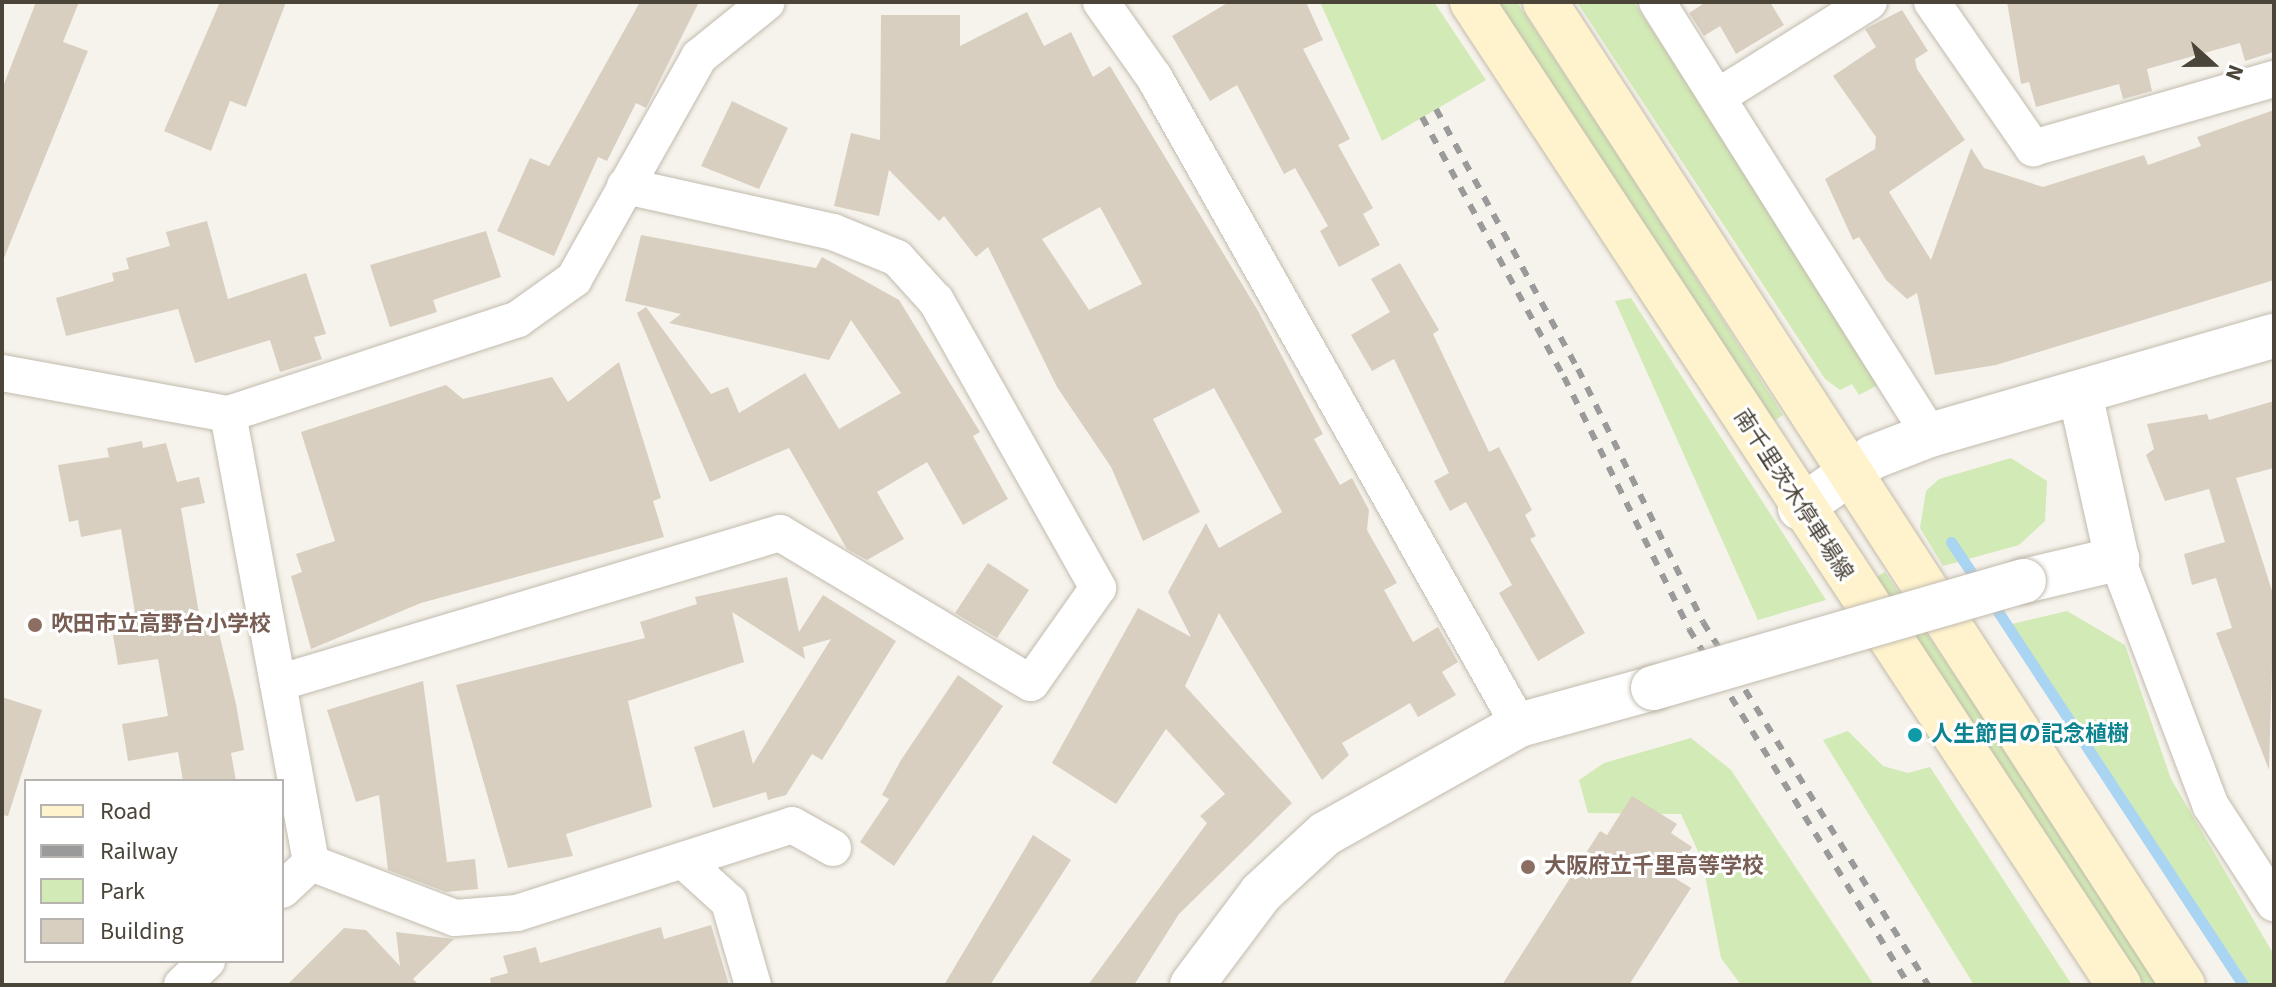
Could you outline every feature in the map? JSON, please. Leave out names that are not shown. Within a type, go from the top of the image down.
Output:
[{"type":"main road","name":"南千里茨木停車場線","points":[[1472,2],[1800,508],[2119,985]]},
{"type":"main road","points":[[1545,2],[2183,985]]},
{"type":"street","points":[[2,373],[228,414],[518,319],[574,279],[699,57],[767,2]]},
{"type":"street","points":[[1101,2],[1154,77],[1519,725]]},
{"type":"street","points":[[1657,2],[1930,435]]},
{"type":"street","points":[[1719,96],[1869,2]]},
{"type":"street","points":[[1932,2],[2033,148],[2274,79]]},
{"type":"street","points":[[278,683],[780,533],[1031,683],[1098,588],[936,301],[897,258],[833,232],[625,186]]},
{"type":"street","points":[[1800,508],[1851,472],[1930,435],[2274,336]]},
{"type":"street","points":[[2080,394],[2117,559],[2211,806],[2274,903]]},
{"type":"street","points":[[228,414],[311,863]]},
{"type":"street","points":[[1192,985],[1261,893],[1325,834],[1519,725],[2024,581],[2117,559]]},
{"type":"street","points":[[311,863],[455,918],[517,913],[686,863],[792,825],[833,848]]},
{"type":"street","points":[[284,888],[311,863]]},
{"type":"street","points":[[686,863],[729,902],[753,985]]},
{"type":"street","points":[[182,985],[205,963]]},
{"type":"green space","points":[[1320,2],[1434,2],[1486,80],[1382,141]]},
{"type":"green space","points":[[1498,2],[1517,2],[1783,415],[1772,422]]},
{"type":"green space","points":[[1577,2],[1634,2],[1882,383],[1859,395],[1852,384],[1840,390],[1825,379]]},
{"type":"green space","points":[[1631,298],[1826,600],[1758,620],[1615,301]]},
{"type":"green space","points":[[2011,458],[2047,481],[2045,521],[2019,545],[1943,566],[1920,528],[1926,491],[1939,479]]},
{"type":"green space","points":[[1885,572],[2162,985],[2144,985],[1874,578]]},
{"type":"green space","points":[[2067,611],[2125,645],[2171,779],[2274,955],[2274,985],[2250,985],[2012,624]]},
{"type":"green space","points":[[1848,731],[1883,766],[1908,773],[1930,767],[2072,985],[1974,985],[1823,740]]},
{"type":"green space","points":[[1691,738],[1731,770],[1874,985],[1741,985],[1721,958],[1702,860],[1681,814],[1588,813],[1579,780],[1604,763]]},
{"type":"building","points":[[36,2],[79,2],[63,42],[88,51],[2,263],[2,89]]},
{"type":"building","points":[[220,2],[286,2],[246,107],[230,101],[211,151],[164,131]]},
{"type":"building","points":[[640,2],[699,2],[646,108],[636,103],[607,161],[598,157],[554,256],[497,231],[530,158],[549,166]]},
{"type":"building","points":[[1229,2],[1306,2],[1323,40],[1303,49],[1350,139],[1338,145],[1373,208],[1363,214],[1380,245],[1339,267],[1320,231],[1328,226],[1295,168],[1284,174],[1237,85],[1210,101],[1172,36]]},
{"type":"building","points":[[1706,2],[1770,2],[1784,25],[1736,54],[1720,26],[1704,36],[1689,13]]},
{"type":"building","points":[[2007,2],[2274,2],[2274,52],[2245,61],[2240,43],[2147,69],[2152,91],[2123,99],[2119,84],[2036,107],[2029,82],[2021,84]]},
{"type":"building","points":[[1902,10],[1928,51],[1915,59],[1917,69],[1965,140],[1889,192],[1931,260],[1971,148],[1984,168],[2043,187],[2144,155],[2148,165],[2201,146],[2197,137],[2274,110],[2274,280],[1996,365],[1935,375],[1917,293],[1907,299],[1886,280],[1859,237],[1853,240],[1825,179],[1875,149],[1876,137],[1833,76],[1876,47],[1865,29]]},
{"type":"building","points":[[1027,12],[1044,46],[1071,32],[1093,77],[1110,66],[1257,309],[1323,434],[1314,439],[1340,485],[1352,478],[1369,510],[1367,530],[1397,583],[1384,590],[1413,642],[1438,627],[1458,662],[1442,672],[1456,695],[1418,717],[1410,703],[1342,743],[1349,755],[1322,780],[1219,613],[1185,686],[1292,803],[1179,914],[1134,985],[1088,985],[1207,823],[1200,816],[1225,794],[1166,729],[1116,804],[1052,763],[1138,608],[1191,637],[1168,592],[1206,523],[1219,548],[1282,512],[1214,388],[1153,419],[1200,512],[1143,541],[1111,467],[1057,387],[988,247],[976,257],[944,216],[939,221],[889,170],[879,216],[834,206],[851,133],[880,140],[881,15],[960,15],[960,46]],"holes":[[[1100,207],[1142,284],[1089,310],[1042,239]]]},
{"type":"building","points":[[732,101],[788,128],[759,189],[701,166]]},
{"type":"building","points":[[207,221],[228,299],[306,273],[326,334],[314,337],[322,359],[280,372],[270,340],[195,363],[178,309],[66,336],[56,298],[114,281],[112,273],[129,269],[126,258],[170,246],[166,232]]},
{"type":"building","points":[[486,231],[501,277],[433,300],[437,312],[390,327],[370,265]]},
{"type":"building","points":[[641,235],[816,268],[822,257],[899,300],[980,432],[973,436],[1008,499],[963,525],[927,462],[877,492],[904,539],[867,560],[847,549],[789,448],[710,482],[637,313],[646,307],[711,394],[728,387],[739,413],[805,373],[839,429],[901,393],[851,320],[829,360],[669,323],[681,314],[625,301]]},
{"type":"building","points":[[1400,263],[1439,330],[1433,334],[1489,452],[1499,447],[1532,510],[1525,515],[1536,536],[1530,539],[1585,633],[1538,661],[1499,593],[1512,585],[1466,502],[1450,511],[1434,481],[1449,473],[1394,359],[1372,371],[1351,335],[1390,312],[1371,279]]},
{"type":"building","points":[[619,362],[661,498],[653,501],[664,537],[421,603],[311,649],[291,576],[302,572],[296,554],[335,541],[301,432],[446,385],[463,399],[552,377],[568,402]]},
{"type":"building","points":[[2274,401],[2274,468],[2236,478],[2274,597],[2269,770],[2216,633],[2232,628],[2216,578],[2192,585],[2184,554],[2225,542],[2209,489],[2165,501],[2146,455],[2154,449],[2147,424],[2207,414],[2209,420]]},
{"type":"building","points":[[142,441],[143,448],[166,443],[177,482],[199,477],[205,503],[181,508],[200,619],[207,635],[219,633],[236,704],[244,750],[231,753],[236,779],[183,779],[178,752],[128,761],[122,724],[168,716],[158,659],[118,665],[113,635],[138,630],[121,529],[81,537],[78,520],[69,522],[58,465],[109,457],[107,448]]},
{"type":"building","points":[[988,563],[1029,590],[997,638],[955,613]]},
{"type":"building","points":[[787,577],[799,632],[823,595],[896,641],[822,760],[812,754],[786,795],[768,800],[766,792],[713,808],[694,747],[744,730],[753,764],[831,639],[803,647],[805,659],[732,612],[744,662],[628,701],[652,807],[566,834],[573,856],[508,868],[456,685],[645,638],[640,622],[697,604],[695,597]]},
{"type":"building","points":[[958,675],[1003,706],[894,866],[860,842],[889,799],[882,795],[901,760]]},
{"type":"building","points":[[423,681],[447,862],[475,859],[478,889],[446,892],[388,870],[379,795],[356,802],[327,710]]},
{"type":"building","points":[[2,697],[42,710],[8,816],[2,815]]},
{"type":"building","points":[[1632,796],[1677,824],[1671,833],[1692,847],[1673,877],[1691,888],[1629,985],[1502,985],[1600,831],[1607,835]]},
{"type":"building","points":[[1033,835],[1071,860],[990,985],[944,985]]},
{"type":"building","points":[[711,925],[729,985],[491,985],[490,978],[508,973],[503,956],[536,947],[540,963],[661,927],[664,939]]},
{"type":"building","points":[[344,928],[366,930],[400,966],[396,932],[454,939],[413,979],[419,985],[287,985]]},
{"type":"waterway","points":[[1951,542],[1979,584]]},
{"type":"waterway","points":[[1991,601],[2243,985]]},
{"type":"railway","points":[[1436,109],[1578,369],[1703,622],[1928,985]]},
{"type":"railway","points":[[1422,117],[1564,377],[1689,629],[1909,985]]},
{"type":"place","name":"吹田市立高野台小学校","points":[[35,625]]},
{"type":"place","name":"人生節目の記念植樹","points":[[1915,735]]},
{"type":"place","name":"大阪府立千里高等学校","points":[[1528,867]]}]
